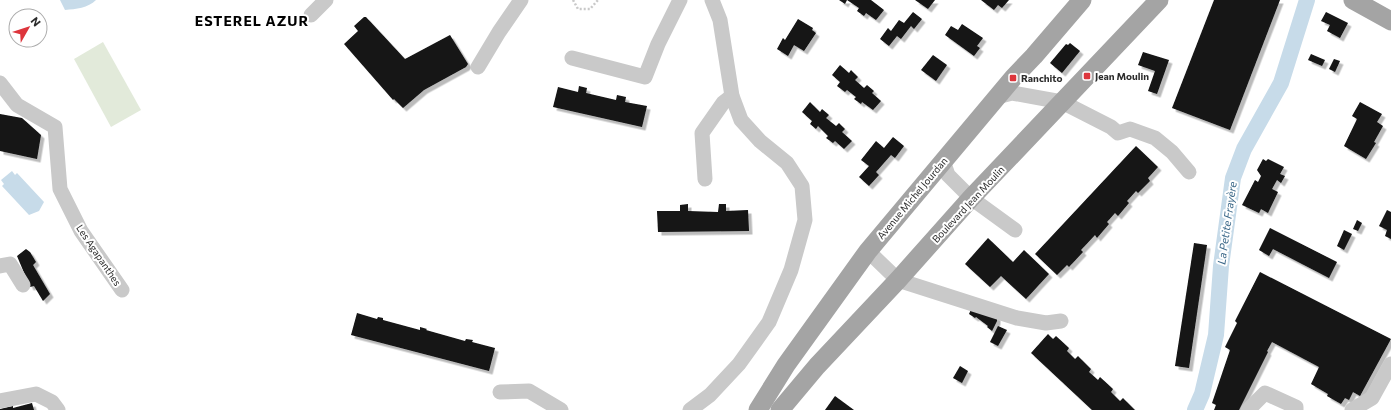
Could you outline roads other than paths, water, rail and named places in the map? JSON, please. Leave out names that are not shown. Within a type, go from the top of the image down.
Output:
[{"type":"main road","name":"Avenue Michel Jourdan","points":[[758,410],[786,365],[868,251],[997,97],[1082,0]]},
{"type":"main road","name":"Boulevard Jean Moulin","points":[[780,410],[817,366],[898,280],[971,198],[1159,0]]},
{"type":"main road","points":[[1353,0],[1391,21]]},
{"type":"main road","points":[[1378,0],[1391,7]]},
{"type":"street","points":[[311,15],[326,0]]},
{"type":"street","points":[[478,67],[499,32],[521,0]]},
{"type":"street","points":[[572,58],[645,77],[658,44],[680,0]]},
{"type":"street","points":[[690,410],[710,395],[739,364],[768,322],[791,270],[805,220],[802,186],[787,163],[760,141],[741,120],[732,96],[720,20],[712,0]]},
{"type":"street","name":"Les Agapanthes","points":[[0,83],[17,104],[55,127],[60,188],[81,231],[122,290]]},
{"type":"street","points":[[997,97],[1012,93],[1062,102],[1111,126],[1118,133],[1130,129],[1155,138],[1172,152],[1189,172]]},
{"type":"street","points":[[705,179],[702,133],[723,103],[732,96]]},
{"type":"street","points":[[943,161],[948,176],[971,198],[1015,230]]},
{"type":"street","points":[[868,251],[898,280],[1017,318],[1046,323],[1061,321]]},
{"type":"street","points":[[0,266],[10,264],[23,285]]},
{"type":"street","points":[[1352,410],[1372,398],[1391,364]]},
{"type":"street","points":[[500,392],[529,391],[561,410]]},
{"type":"street","points":[[1248,410],[1265,393],[1296,407],[1296,410]]},
{"type":"street","points":[[0,402],[36,394],[52,402],[58,410]]},
{"type":"water","points":[[60,0],[96,0],[93,3],[78,9],[65,10]]},
{"type":"water","points":[[12,171],[15,175],[17,173],[44,202],[39,211],[29,215],[2,186],[4,184],[1,180]]},
{"type":"waterway","name":"La Petite Frayère","points":[[1195,410],[1202,394],[1216,335],[1221,266],[1233,178],[1244,149],[1281,83],[1307,0]]},
{"type":"place","name":"Jean Moulin","points":[[1087,76]]},
{"type":"place","name":"Ranchito","points":[[1013,78]]},
{"type":"district","name":"ESTEREL AZUR","points":[[252,21]]}]
